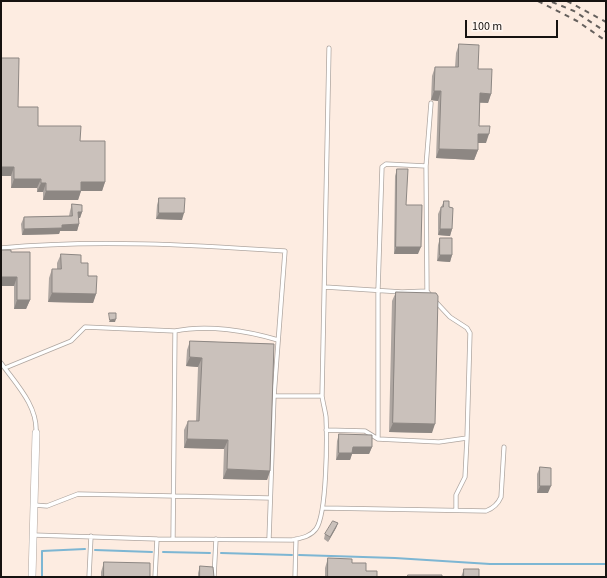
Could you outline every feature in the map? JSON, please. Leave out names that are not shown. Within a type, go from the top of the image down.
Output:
[{"type":"street","points":[[32,577],[36,432]]},
{"type":"lane","points":[[33,535],[158,539],[296,539],[308,537],[315,531],[321,522],[324,508],[326,430],[326,416],[322,396],[329,48]]},
{"type":"lane","points":[[431,104],[426,166],[427,291],[450,317],[466,328],[470,333],[465,477],[456,495],[456,510]]},
{"type":"lane","points":[[378,439],[378,290],[382,167],[386,164],[426,166]]},
{"type":"lane","points":[[1,248],[72,244],[139,244],[285,252],[274,396],[269,540]]},
{"type":"lane","points":[[325,287],[402,292],[427,291]]},
{"type":"lane","points":[[4,368],[71,341],[85,327],[176,331],[190,328],[253,332],[278,340]]},
{"type":"lane","points":[[173,539],[176,331]]},
{"type":"lane","points":[[1,363],[34,413],[36,432]]},
{"type":"lane","points":[[274,396],[322,396]]},
{"type":"lane","points":[[326,430],[365,431],[378,439],[439,442],[467,438]]},
{"type":"lane","points":[[324,508],[486,511],[499,503],[501,497],[504,448]]},
{"type":"lane","points":[[34,505],[47,506],[78,494],[270,498]]},
{"type":"lane","points":[[89,577],[91,536]]},
{"type":"lane","points":[[155,577],[158,539]]},
{"type":"lane","points":[[214,577],[216,539]]},
{"type":"lane","points":[[295,577],[296,539]]},
{"type":"shaded area","points":[[1,1],[606,1],[606,577],[1,577]]},
{"type":"building","points":[[459,44],[479,45],[478,69],[492,69],[491,94],[480,93],[479,126],[490,126],[489,134],[478,134],[478,150],[439,149],[441,91],[434,91],[435,67],[458,67]]},
{"type":"building","points":[[1,58],[19,58],[18,107],[38,107],[38,126],[81,126],[80,141],[105,141],[105,182],[81,182],[81,191],[46,191],[46,183],[41,183],[41,179],[14,179],[14,167],[1,167]]},
{"type":"building","points":[[397,169],[408,169],[406,205],[422,205],[421,247],[396,247]]},
{"type":"building","points":[[159,198],[185,198],[184,213],[159,213]]},
{"type":"building","points":[[444,201],[449,201],[449,207],[453,208],[452,229],[440,229],[441,207],[443,207]]},
{"type":"building","points":[[72,204],[82,205],[82,212],[78,212],[79,224],[62,225],[62,228],[24,229],[24,217],[72,216]]},
{"type":"building","points":[[440,238],[452,238],[452,255],[440,255]]},
{"type":"building","points":[[1,250],[11,250],[11,252],[30,252],[30,300],[17,300],[17,277],[1,277]]},
{"type":"building","points":[[61,254],[81,255],[81,263],[88,263],[88,276],[97,276],[96,294],[52,293],[52,269],[61,269]]},
{"type":"building","points":[[396,292],[436,293],[438,296],[435,424],[393,423]]},
{"type":"building","points":[[109,313],[116,313],[116,319],[110,320]]},
{"type":"building","points":[[190,341],[274,344],[270,471],[227,469],[228,440],[187,439],[188,421],[199,421],[202,358],[190,357]]},
{"type":"building","points":[[339,434],[372,435],[372,447],[353,447],[352,453],[339,453]]},
{"type":"building","points":[[540,467],[551,468],[551,486],[540,486]]},
{"type":"building","points":[[333,521],[338,523],[330,537],[325,534]]},
{"type":"building","points":[[328,558],[352,559],[352,563],[366,563],[366,571],[377,571],[377,577],[328,577]]},
{"type":"building","points":[[104,562],[150,563],[150,577],[104,577]]},
{"type":"building","points":[[200,566],[213,567],[214,577],[200,577]]},
{"type":"building","points":[[464,569],[479,569],[479,577],[464,577]]},
{"type":"building","points":[[408,575],[442,575],[442,577],[408,577]]},
{"type":"waterway","points":[[42,577],[42,551],[85,549]]},
{"type":"waterway","points":[[95,550],[152,552]]},
{"type":"waterway","points":[[163,552],[210,553]]},
{"type":"waterway","points":[[221,553],[292,555]]},
{"type":"waterway","points":[[299,555],[395,558],[490,564],[606,564]]},
{"type":"railway","points":[[538,1],[577,21],[606,41]]},
{"type":"railway","points":[[567,1],[606,22]]},
{"type":"railway","points":[[552,2],[574,11],[606,32]]}]
